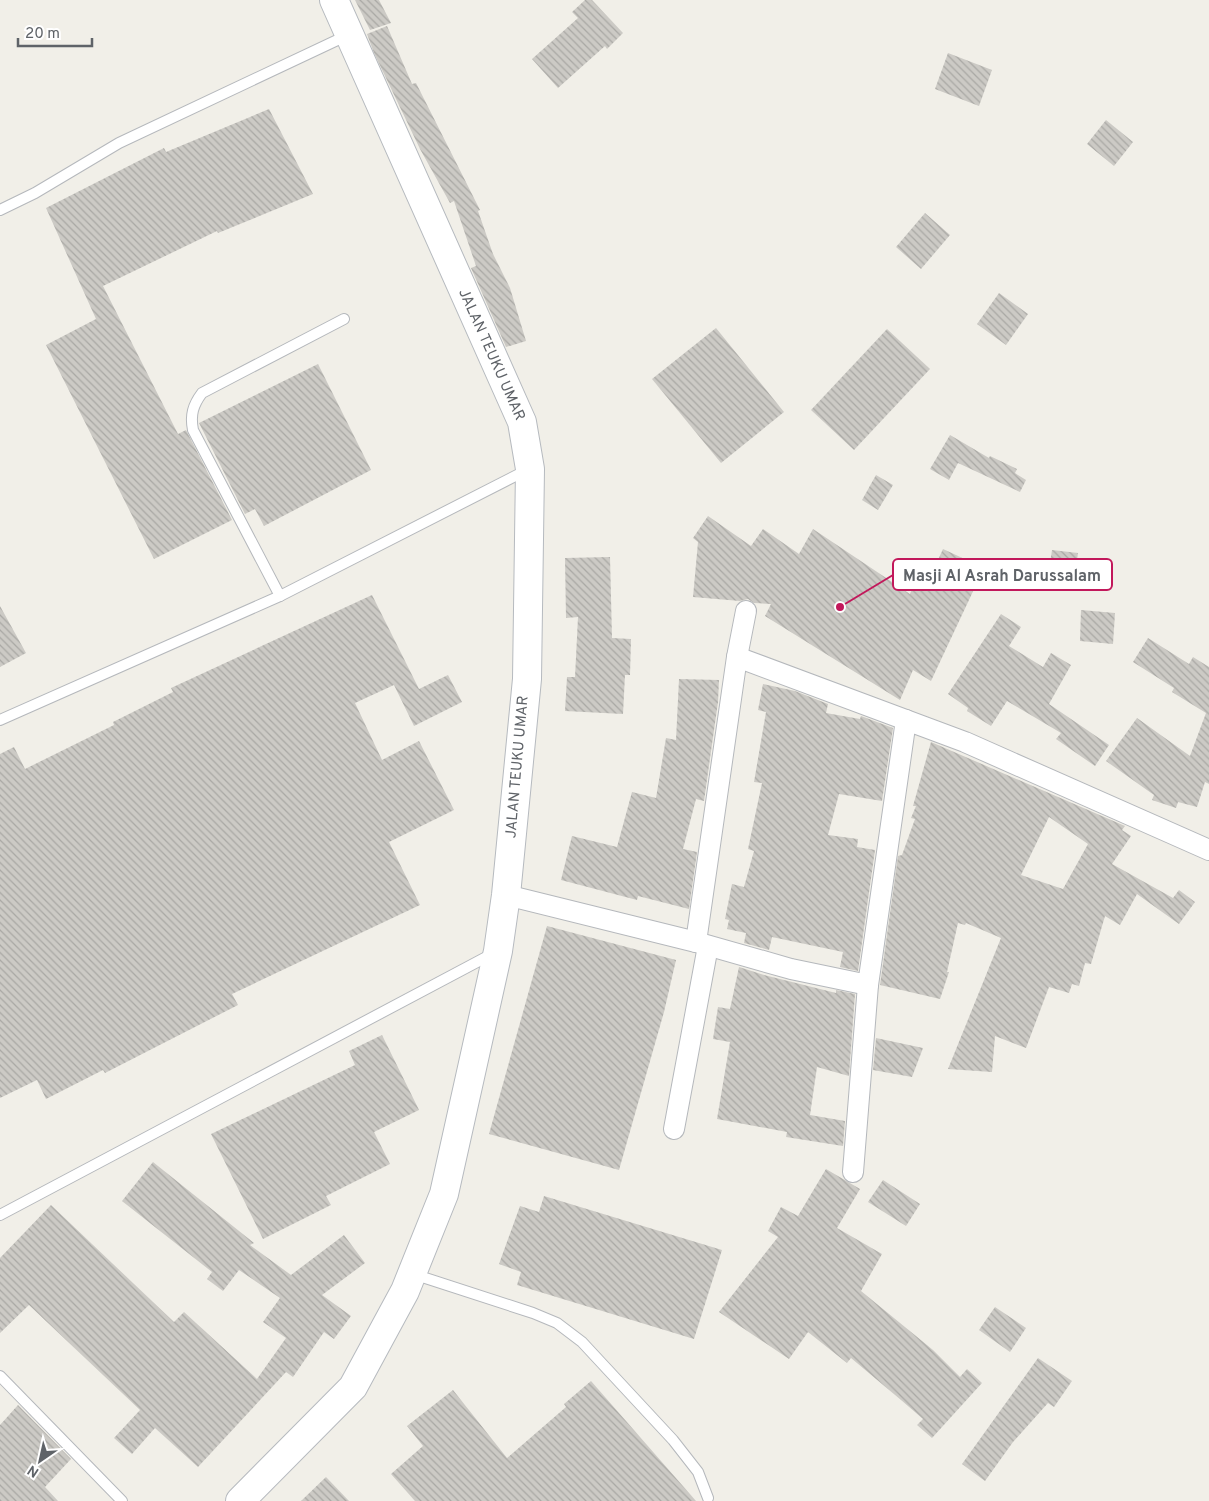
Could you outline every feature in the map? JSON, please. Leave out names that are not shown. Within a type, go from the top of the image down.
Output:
[{"type":"main road","name":"JALAN TEUKU UMAR","points":[[240,1501],[353,1387],[405,1291],[444,1194],[498,951],[506,895],[527,678],[530,469],[522,422],[334,0]]},
{"type":"street","points":[[674,1129],[702,944],[737,657],[746,611]]},
{"type":"street","points":[[737,657],[965,742],[1209,850]]},
{"type":"street","points":[[853,1172],[868,985],[906,720]]},
{"type":"street","points":[[506,895],[702,944],[791,969],[868,985]]},
{"type":"lane","points":[[0,210],[35,193],[119,143],[349,34]]},
{"type":"lane","points":[[280,596],[193,430],[191,421],[194,404],[202,394],[344,318]]},
{"type":"lane","points":[[0,720],[280,596],[530,469]]},
{"type":"lane","points":[[0,1215],[498,951]]},
{"type":"lane","points":[[412,1274],[533,1313],[557,1323],[608,1368],[673,1440],[698,1472],[708,1498]]},
{"type":"lane","points":[[0,1376],[122,1501]]},
{"type":"building","points":[[355,0],[379,0],[391,23],[370,30]]},
{"type":"building","points":[[585,0],[592,0],[623,33],[607,49],[605,46],[558,88],[532,59],[578,18],[572,12]]},
{"type":"building","points":[[387,26],[412,84],[416,83],[480,210],[478,211],[493,254],[510,288],[526,341],[506,347],[471,268],[476,266],[454,201],[450,203],[420,149],[374,53],[367,34]]},
{"type":"building","points":[[948,53],[992,70],[979,106],[935,89]]},
{"type":"building","points":[[269,109],[313,194],[218,233],[217,231],[103,286],[178,434],[186,430],[232,520],[154,559],[46,345],[96,319],[46,208],[164,148],[166,152]]},
{"type":"building","points":[[1106,120],[1133,142],[1114,166],[1087,144]]},
{"type":"building","points":[[925,213],[950,235],[921,269],[896,247]]},
{"type":"building","points":[[999,293],[1028,314],[1006,345],[977,324]]},
{"type":"building","points":[[716,328],[784,412],[721,463],[652,379]]},
{"type":"building","points":[[887,329],[930,369],[854,450],[811,410]]},
{"type":"building","points":[[318,364],[371,470],[264,526],[255,509],[245,514],[199,423]]},
{"type":"building","points":[[950,435],[989,458],[990,456],[1017,469],[1015,473],[1026,480],[1020,492],[958,463],[949,480],[930,469]]},
{"type":"building","points":[[876,475],[893,485],[878,510],[862,500]]},
{"type":"building","points":[[708,516],[751,546],[763,529],[799,554],[813,529],[910,594],[918,573],[930,577],[943,549],[984,568],[931,681],[913,670],[900,700],[765,616],[771,604],[754,603],[748,599],[740,601],[693,597],[698,542],[693,538]]},
{"type":"building","points":[[1052,550],[1078,553],[1074,581],[1048,577]]},
{"type":"building","points":[[610,557],[612,638],[631,639],[630,675],[625,675],[623,714],[565,711],[567,677],[575,677],[578,617],[566,618],[565,558]]},
{"type":"building","points":[[372,595],[419,689],[448,675],[462,702],[414,726],[394,685],[355,703],[382,760],[419,741],[454,810],[389,842],[420,905],[232,994],[238,1005],[105,1073],[103,1070],[46,1099],[37,1080],[0,1098],[0,754],[14,747],[25,769],[114,725],[113,722],[173,692],[171,688]]},
{"type":"building","points":[[0,606],[26,653],[0,667]]},
{"type":"building","points":[[1081,610],[1115,613],[1113,644],[1080,641]]},
{"type":"building","points":[[1001,614],[1021,627],[1009,646],[1043,667],[1051,653],[1071,665],[1049,704],[1109,745],[1095,766],[1056,739],[1061,733],[1007,701],[991,726],[967,711],[968,708],[948,694]]},
{"type":"building","points":[[1148,638],[1189,664],[1193,657],[1209,667],[1209,784],[1205,782],[1197,807],[1178,802],[1176,808],[1152,800],[1154,795],[1106,761],[1137,718],[1190,756],[1206,713],[1172,692],[1174,688],[1133,662]]},
{"type":"building","points":[[679,679],[719,680],[718,702],[704,801],[696,799],[683,849],[697,852],[689,909],[638,896],[637,900],[561,880],[572,836],[617,847],[632,792],[656,798],[666,738],[676,740]]},
{"type":"building","points":[[763,684],[795,691],[828,704],[826,713],[860,719],[861,716],[893,728],[882,801],[839,794],[828,835],[858,839],[857,847],[875,850],[858,971],[840,967],[843,952],[772,937],[769,950],[744,943],[746,933],[727,929],[729,920],[725,919],[732,884],[744,887],[754,851],[748,849],[762,783],[754,782],[766,712],[758,710]]},
{"type":"building","points":[[931,742],[1125,826],[1122,830],[1131,836],[1112,864],[1173,898],[1179,890],[1195,902],[1179,924],[1137,894],[1120,925],[1105,916],[1091,964],[1085,963],[1079,986],[1072,984],[1069,993],[1049,987],[1026,1048],[995,1036],[992,1072],[948,1069],[1001,938],[966,923],[965,925],[958,923],[947,972],[949,972],[940,999],[880,985],[898,856],[902,855],[915,819],[911,818],[916,806],[913,806]],"holes":[[[1049,817],[1088,844],[1063,889],[1021,875]]]},
{"type":"building","points":[[547,926],[676,960],[664,1012],[619,1170],[489,1134]]},
{"type":"building","points":[[739,967],[836,993],[836,990],[855,994],[849,1076],[817,1067],[810,1115],[845,1121],[843,1146],[786,1137],[787,1132],[717,1119],[730,1042],[713,1039],[718,1007],[730,1009]]},
{"type":"building","points":[[382,1035],[419,1110],[374,1132],[390,1164],[326,1196],[331,1205],[263,1239],[211,1134],[355,1065],[349,1051]]},
{"type":"building","points":[[876,1038],[923,1048],[912,1077],[873,1070]]},
{"type":"building","points":[[153,1162],[254,1243],[250,1245],[291,1275],[344,1235],[365,1263],[322,1295],[351,1316],[334,1339],[324,1332],[293,1377],[286,1372],[198,1467],[155,1428],[132,1454],[114,1438],[140,1410],[29,1305],[0,1333],[0,1258],[51,1205],[174,1322],[184,1312],[257,1379],[286,1338],[263,1322],[280,1298],[239,1270],[223,1291],[207,1279],[212,1272],[122,1201]]},
{"type":"building","points":[[826,1169],[860,1189],[837,1228],[882,1254],[861,1291],[933,1350],[960,1377],[967,1369],[982,1383],[932,1438],[917,1425],[923,1419],[901,1400],[851,1358],[847,1363],[808,1332],[789,1359],[719,1312],[778,1237],[768,1231],[781,1207],[798,1216]]},
{"type":"building","points":[[883,1180],[920,1204],[906,1226],[868,1202]]},
{"type":"building","points":[[544,1196],[722,1250],[694,1339],[517,1285],[521,1272],[499,1264],[520,1206],[539,1212]]},
{"type":"building","points":[[995,1307],[1026,1328],[1010,1352],[979,1330]]},
{"type":"building","points":[[1038,1358],[1072,1381],[1054,1407],[1048,1403],[1013,1442],[985,1481],[962,1464]]},
{"type":"building","points":[[591,1381],[696,1501],[415,1501],[391,1474],[423,1446],[407,1426],[453,1390],[507,1458],[566,1407],[564,1404]]},
{"type":"building","points":[[18,1405],[71,1459],[45,1487],[58,1501],[0,1501],[0,1425]]},
{"type":"building","points":[[326,1477],[349,1501],[301,1501]]},
{"type":"place","name":"Masji Al Asrah Darussalam","points":[[840,607]]}]
